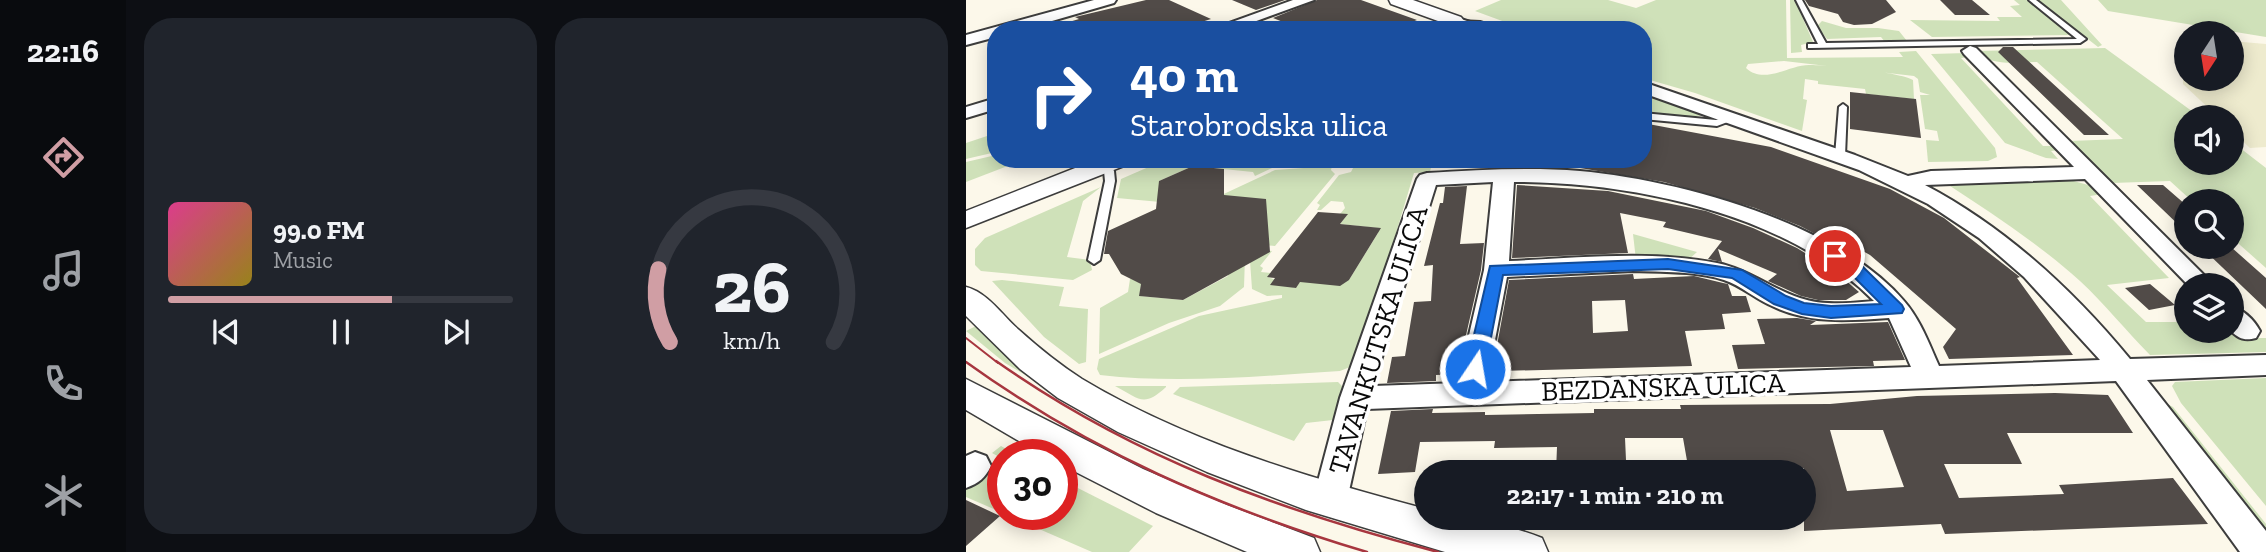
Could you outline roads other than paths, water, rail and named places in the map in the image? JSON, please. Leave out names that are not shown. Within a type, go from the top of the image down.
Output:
[{"type":"street","points":[[1036,21],[1109,0]]},
{"type":"street","points":[[1244,21],[1307,0]]},
{"type":"street","points":[[1397,0],[1456,21]]},
{"type":"street","points":[[973,24],[987,31]]},
{"type":"street","points":[[966,40],[987,34]]},
{"type":"street","points":[[1967,47],[2190,273]]},
{"type":"street","points":[[1652,90],[1840,156],[1907,183],[1985,232],[2032,270],[2078,314],[2261,552]]},
{"type":"street","points":[[966,113],[987,106]]},
{"type":"street","points":[[966,220],[1097,168]]},
{"type":"street","points":[[1907,183],[1931,177],[2091,173]]},
{"type":"street","points":[[1470,394],[1496,270],[1504,176],[1600,180],[1686,198],[1758,220],[1816,246],[1853,267],[1896,309],[1930,377]]},
{"type":"street","name":"TAVANKUTSKA ULICA","points":[[1330,500],[1355,398],[1427,179],[1504,176]]},
{"type":"street","points":[[966,237],[1002,211],[1046,188]]},
{"type":"street","points":[[1496,270],[1668,264],[1737,274],[1780,300],[1802,308],[1831,312],[1896,309]]},
{"type":"street","points":[[966,297],[1041,368],[1075,391],[1135,424],[1277,483],[1330,500],[1527,552]]},
{"type":"street","name":"BEZDANSKA ULICA","points":[[1355,398],[2266,365]]},
{"type":"street","points":[[966,393],[1087,462],[1203,517],[1299,552]]},
{"type":"lane","points":[[1799,0],[1823,46]]},
{"type":"lane","points":[[1811,46],[1967,47],[2082,39],[2032,0]]},
{"type":"lane","points":[[1840,156],[1843,107]]},
{"type":"lane","points":[[1652,117],[1717,123],[1733,118]]},
{"type":"lane","points":[[1094,260],[1111,168]]},
{"type":"tram line","points":[[966,338],[998,363]]},
{"type":"tram line","points":[[996,361],[1047,395],[1100,425],[1153,453],[1208,477],[1321,518],[1438,552]]},
{"type":"tram line","points":[[966,362],[1061,423],[1158,474],[1260,516],[1367,552]]}]
